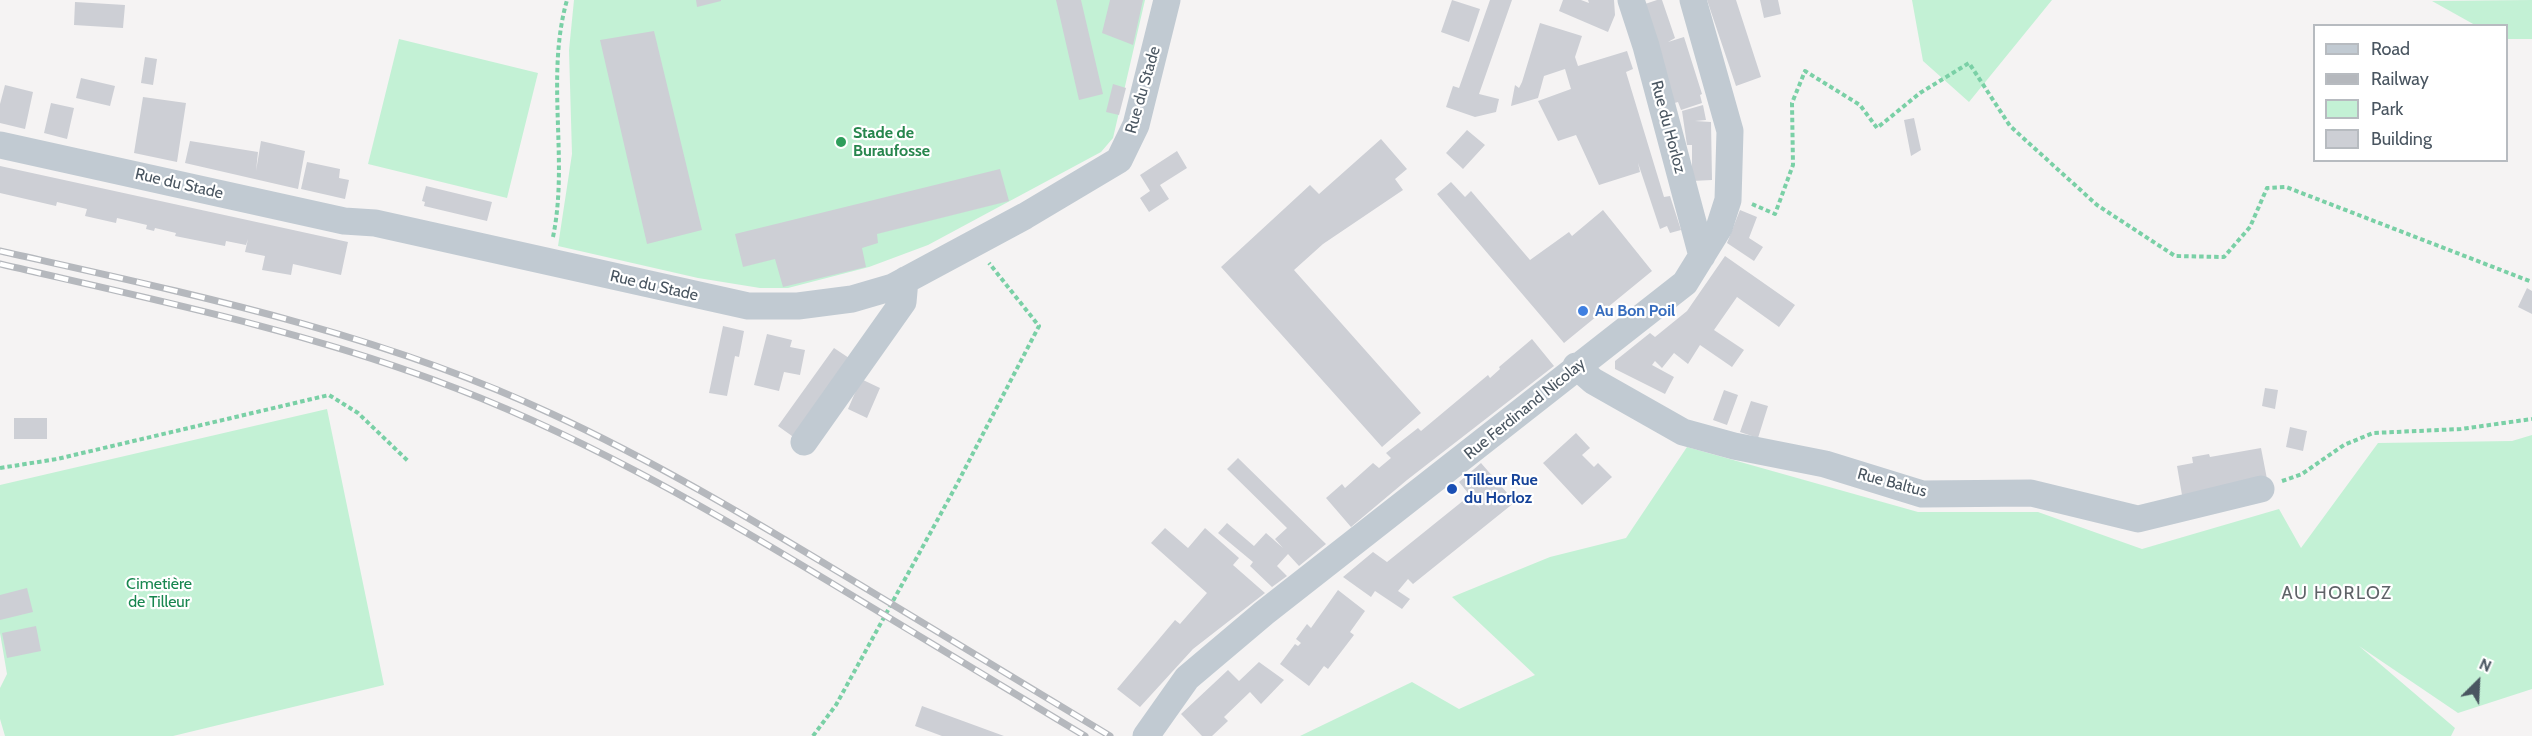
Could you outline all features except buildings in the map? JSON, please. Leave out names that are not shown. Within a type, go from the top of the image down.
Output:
[{"type":"street","name":"Rue du Stade","points":[[0,145],[344,221],[375,223],[748,306],[798,306],[852,299],[905,280],[974,244],[1119,160],[1136,125],[1167,0]]},
{"type":"street","name":"Rue du Horloz","points":[[1631,0],[1646,46],[1702,255]]},
{"type":"street","name":"Rue Ferdinand Nicolay","points":[[1146,736],[1187,678],[1264,613],[1522,412],[1576,366],[1685,283],[1719,228],[1728,200],[1730,131],[1693,0]]},
{"type":"street","points":[[804,442],[903,302],[905,280]]},
{"type":"street","name":"Rue Baltus","points":[[1576,366],[1593,381],[1683,432],[1734,446],[1825,464],[1922,494],[2031,494],[2138,519],[2261,489]]},
{"type":"path","points":[[548,262],[560,204],[557,78],[567,0]]},
{"type":"path","points":[[1744,201],[1775,214],[1793,165],[1792,103],[1805,71],[1860,105],[1877,128],[1920,93],[1970,63],[2010,126],[2097,205],[2175,256],[2224,257],[2250,227],[2267,188],[2286,187],[2532,282]]},
{"type":"path","points":[[813,736],[836,705],[928,538],[1039,326],[974,244]]},
{"type":"path","points":[[0,468],[57,459],[329,396],[358,413],[408,461]]},
{"type":"path","points":[[2261,489],[2302,474],[2344,445],[2373,433],[2461,429],[2532,419]]},
{"type":"green space","name":"Stade de Buraufosse","points":[[574,0],[1145,0],[1113,138],[1101,152],[928,245],[869,267],[788,288],[760,288],[698,278],[558,246],[572,154],[569,50]]},
{"type":"green space","points":[[1912,0],[2052,0],[1969,102],[1923,61]]},
{"type":"green space","points":[[2532,0],[2532,39],[2508,39],[2508,24],[2473,24],[2432,1]]},
{"type":"green space","points":[[399,39],[538,73],[507,198],[368,164]]},
{"type":"green space","name":"Cimetière de Tilleur","points":[[327,409],[384,685],[173,736],[5,736],[0,719],[0,688],[7,674],[0,633],[0,485]]},
{"type":"green space","points":[[2532,435],[2532,689],[2458,713],[2359,646],[2455,728],[2451,736],[1300,736],[1412,682],[1459,709],[1535,675],[1452,597],[1550,557],[1626,538],[1687,447],[1918,512],[2038,512],[2142,549],[2279,509],[2301,548],[2378,443],[2512,441]]},
{"type":"railway","points":[[0,251],[211,299],[350,337],[486,385],[628,451],[738,512],[1110,736]]},
{"type":"railway","points":[[0,264],[273,329],[381,361],[486,400],[587,446],[685,497],[1085,736]]},
{"type":"place","name":"Stade de Buraufosse","points":[[841,142]]},
{"type":"place","name":"Au Bon Poil","points":[[1583,311]]},
{"type":"place","name":"Tilleur Rue du Horloz","points":[[1452,489]]},
{"type":"district","name":"AU HORLOZ","points":[[2337,594]]}]
